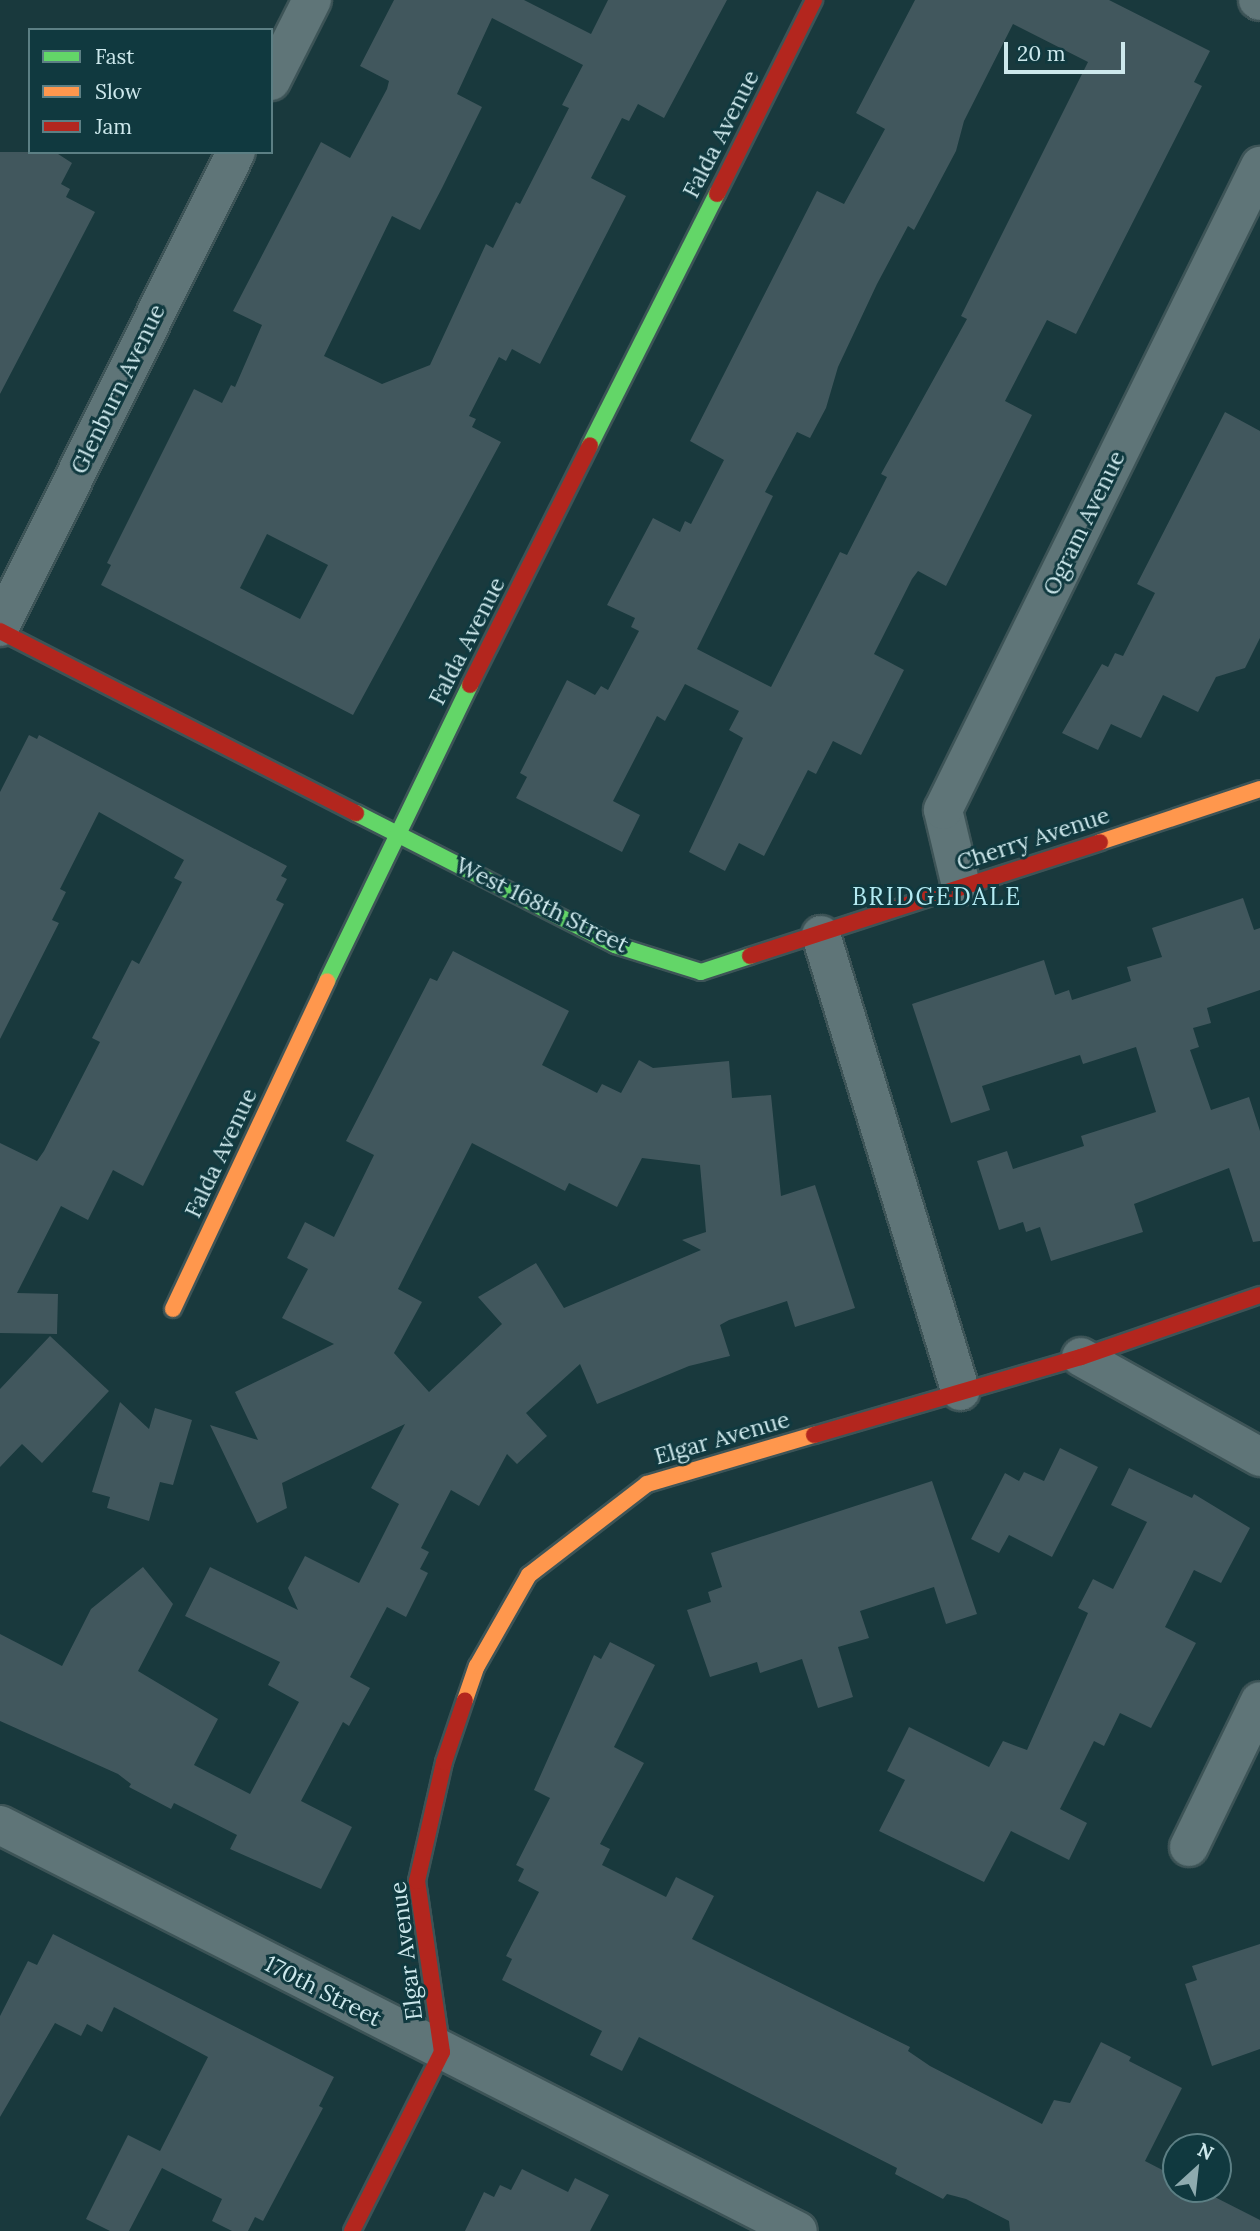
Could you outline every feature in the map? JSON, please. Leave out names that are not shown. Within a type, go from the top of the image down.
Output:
[{"type":"street","points":[[273,77],[312,0]]},
{"type":"street","name":"Falda Avenue","points":[[173,1309],[396,833],[814,0]]},
{"type":"street","name":"Glenburn Avenue","points":[[0,629],[235,154]]},
{"type":"street","name":"Ogram Avenue","points":[[961,886],[943,810],[1260,166]]},
{"type":"street","name":"West 168th Street","points":[[0,629],[615,944],[701,972],[821,935]]},
{"type":"street","name":"Cherry Avenue","points":[[821,935],[961,886],[1260,789]]},
{"type":"street","points":[[821,935],[960,1391]]},
{"type":"street","name":"Elgar Avenue","points":[[442,2052],[417,1881],[444,1762],[477,1666],[529,1575],[647,1484],[1081,1357],[1260,1295]]},
{"type":"street","points":[[1081,1357],[1260,1457]]},
{"type":"street","points":[[1189,1847],[1260,1701]]},
{"type":"street","name":"170th Street","points":[[0,1825],[798,2231]]},
{"type":"street","points":[[352,2231],[442,2052]]},
{"type":"building","points":[[394,0],[524,0],[591,34],[608,0],[727,0],[664,118],[638,104],[629,121],[622,118],[591,178],[626,196],[540,364],[512,349],[506,361],[499,357],[469,416],[476,419],[472,427],[501,442],[353,715],[101,585],[111,565],[107,563],[194,389],[222,403],[231,385],[235,387],[262,325],[233,311],[321,142],[350,158],[387,89],[389,81],[360,66]],"holes":[[[492,18],[583,65],[562,105],[569,108],[520,204],[516,202],[493,248],[486,244],[430,365],[382,384],[324,356],[392,216],[420,230],[442,188],[482,107],[457,94]],[[267,534],[328,565],[300,619],[240,588]]]},
{"type":"building","points":[[915,0],[1109,0],[1210,51],[1194,82],[1202,86],[1076,334],[1047,320],[1005,401],[1032,415],[946,586],[918,571],[874,654],[904,670],[861,755],[833,741],[816,774],[808,770],[764,856],[739,843],[725,871],[689,852],[743,738],[729,730],[739,711],[685,684],[665,721],[657,716],[613,801],[640,815],[622,852],[516,798],[527,777],[520,773],[567,680],[595,695],[601,686],[608,690],[639,631],[631,627],[635,618],[607,605],[653,518],[680,532],[685,521],[691,524],[724,460],[690,441],[817,191],[844,204],[885,129],[856,113]],"holes":[[[1013,24],[1088,62],[961,316],[967,319],[881,474],[887,477],[847,555],[840,552],[771,687],[697,649],[773,496],[765,492],[797,432],[810,438],[826,408],[838,367],[877,284],[908,226],[914,230],[956,151],[964,121]]]},
{"type":"building","points":[[0,152],[58,154],[72,163],[61,184],[70,189],[66,197],[95,212],[0,394]]},
{"type":"building","points":[[1225,412],[1260,431],[1260,638],[1245,668],[1216,677],[1198,712],[1163,695],[1141,738],[1111,724],[1098,750],[1062,733],[1102,664],[1108,667],[1115,653],[1123,656],[1155,593],[1137,584]]},
{"type":"building","points":[[29,735],[37,739],[39,735],[287,866],[281,876],[287,879],[276,900],[284,904],[143,1186],[113,1170],[88,1220],[61,1206],[17,1293],[58,1294],[57,1334],[0,1333],[0,1143],[37,1161],[44,1151],[100,1042],[92,1038],[132,960],[139,964],[182,882],[174,878],[184,860],[99,812],[60,889],[66,892],[52,920],[59,923],[0,1039],[0,792]]},
{"type":"building","points":[[1243,898],[1254,930],[1260,928],[1260,990],[1207,1008],[1211,1023],[1193,1028],[1199,1047],[1190,1050],[1211,1110],[1249,1097],[1260,1131],[1260,1241],[1253,1242],[1229,1168],[1134,1204],[1143,1232],[1051,1261],[1040,1227],[1026,1232],[1023,1222],[999,1230],[977,1161],[1007,1151],[1013,1169],[1084,1146],[1081,1136],[1156,1112],[1136,1047],[1083,1064],[1080,1055],[982,1086],[990,1110],[951,1123],[912,1004],[1044,960],[1055,995],[1069,990],[1072,1000],[1131,981],[1127,967],[1162,957],[1152,928]]},
{"type":"building","points":[[453,951],[569,1011],[542,1065],[597,1093],[602,1084],[621,1093],[639,1060],[653,1068],[729,1061],[732,1098],[771,1095],[781,1196],[815,1185],[855,1308],[795,1327],[787,1301],[729,1320],[720,1325],[730,1356],[689,1366],[597,1404],[580,1364],[526,1413],[547,1436],[517,1464],[507,1454],[479,1506],[451,1490],[421,1548],[429,1552],[420,1569],[428,1573],[406,1617],[387,1607],[350,1677],[370,1688],[349,1726],[343,1722],[301,1801],[352,1827],[321,1889],[230,1849],[237,1835],[174,1803],[171,1809],[129,1787],[131,1784],[118,1774],[0,1721],[0,1634],[62,1666],[91,1609],[143,1567],[173,1604],[138,1671],[218,1719],[194,1765],[250,1794],[299,1702],[268,1685],[280,1662],[185,1616],[210,1567],[298,1610],[288,1588],[305,1556],[359,1583],[399,1504],[371,1488],[405,1424],[282,1483],[287,1508],[257,1523],[210,1425],[258,1440],[235,1392],[334,1344],[282,1318],[308,1269],[287,1258],[305,1222],[334,1237],[374,1155],[346,1141],[430,978],[437,981]],"holes":[[[472,1143],[565,1191],[569,1183],[617,1207],[642,1158],[700,1165],[706,1232],[682,1240],[701,1250],[564,1308],[536,1263],[478,1297],[502,1324],[429,1392],[394,1353],[422,1302],[398,1289]]]},
{"type":"building","points":[[50,1336],[109,1391],[42,1463],[22,1444],[0,1467],[0,1389]]},
{"type":"building","points":[[120,1402],[149,1429],[155,1408],[192,1420],[173,1485],[160,1482],[149,1521],[107,1508],[110,1497],[92,1492]]},
{"type":"building","points":[[1060,1448],[1098,1467],[1052,1557],[1009,1535],[999,1553],[971,1539],[1005,1473],[1019,1481],[1024,1472],[1044,1481]]},
{"type":"building","points":[[1129,1468],[1192,1498],[1194,1494],[1250,1528],[1221,1583],[1194,1570],[1165,1627],[1196,1643],[1151,1728],[1120,1713],[1104,1746],[1094,1741],[1060,1809],[1087,1823],[1069,1860],[1011,1831],[984,1882],[879,1831],[905,1780],[887,1771],[909,1727],[989,1767],[1003,1741],[1027,1750],[1088,1613],[1078,1608],[1093,1579],[1113,1589],[1147,1522],[1111,1505]]},
{"type":"building","points":[[932,1481],[977,1614],[946,1624],[934,1587],[860,1611],[869,1638],[838,1647],[853,1697],[818,1708],[802,1659],[760,1673],[757,1662],[710,1677],[687,1610],[711,1602],[708,1592],[722,1587],[711,1553]]},
{"type":"building","points":[[610,1642],[655,1665],[614,1747],[644,1763],[600,1844],[610,1849],[602,1865],[666,1897],[676,1877],[714,1896],[692,1939],[910,2047],[908,2051],[930,2066],[1042,2124],[1054,2100],[1070,2103],[1101,2042],[1131,2057],[1129,2061],[1182,2088],[1145,2161],[1162,2170],[1162,2203],[1227,2203],[1260,2220],[1260,2231],[1010,2231],[1009,2221],[966,2199],[947,2194],[943,2199],[895,2174],[897,2168],[639,2037],[622,2071],[590,2055],[602,2031],[502,1980],[512,1959],[506,1956],[539,1892],[518,1881],[524,1869],[516,1865],[550,1798],[534,1790],[594,1655],[601,1659]]},
{"type":"building","points":[[53,1934],[334,2077],[319,2106],[323,2108],[263,2221],[255,2217],[248,2231],[232,2231],[212,2221],[222,2199],[162,2168],[129,2231],[110,2231],[86,2219],[128,2135],[160,2151],[208,2057],[114,2007],[102,2032],[87,2024],[81,2036],[55,2023],[0,2117],[0,2016],[28,1961],[37,1965]]},
{"type":"building","points":[[1260,1944],[1260,2049],[1212,2066],[1185,1984],[1197,1980],[1192,1966]]},
{"type":"building","points":[[522,2169],[568,2192],[575,2178],[609,2195],[590,2231],[465,2231],[484,2192],[494,2197],[500,2185],[511,2190]]},
{"type":"traffic: fast","points":[[590,445],[717,194]]},
{"type":"traffic: fast","points":[[327,981],[470,685]]},
{"type":"traffic: fast","points":[[356,813],[615,945],[701,972],[750,956]]},
{"type":"traffic: slow","points":[[1100,842],[1260,789]]},
{"type":"traffic: slow","points":[[173,1309],[327,981]]},
{"type":"traffic: slow","points":[[465,1700],[477,1666],[529,1575],[647,1484],[814,1435]]},
{"type":"traffic: jam","points":[[717,194],[814,0]]},
{"type":"traffic: jam","points":[[470,685],[590,445]]},
{"type":"traffic: jam","points":[[0,631],[356,813]]},
{"type":"traffic: jam","points":[[750,956],[1100,842]]},
{"type":"traffic: jam","points":[[814,1435],[1081,1357],[1260,1295]]},
{"type":"traffic: jam","points":[[352,2231],[442,2052],[417,1881],[444,1762],[465,1700]]},
{"type":"district","name":"BRIDGEDALE","points":[[937,897]]}]
